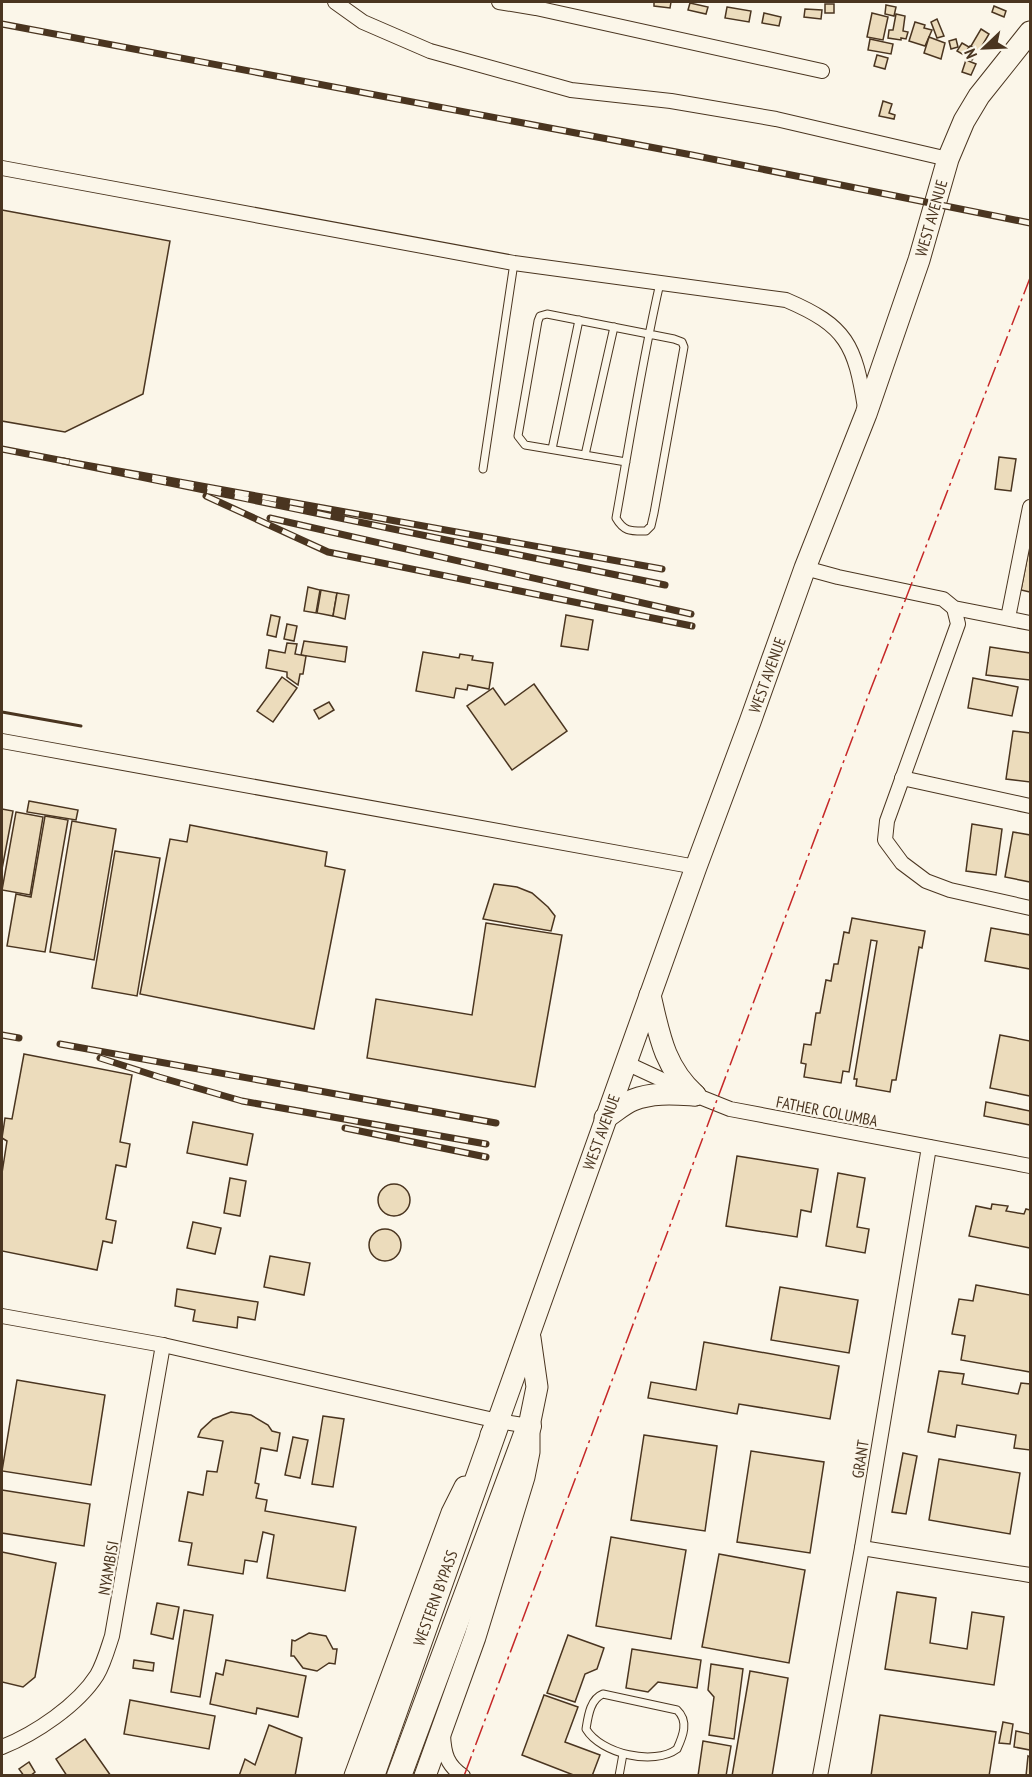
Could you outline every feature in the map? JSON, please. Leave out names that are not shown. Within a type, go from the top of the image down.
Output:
[{"type":"highway","name":"WESTERN BYPASS","points":[[372,1776],[498,1422]]},
{"type":"highway","name":"WESTERN BYPASS","points":[[399,1776],[529,1426]]},
{"type":"main road","name":"WEST AVENUE","points":[[355,1776],[452,1513],[498,1422],[605,1118],[805,567],[866,414],[919,260],[948,159],[964,121],[979,96],[1030,32]]},
{"type":"main road","points":[[650,994],[667,1057],[675,1074],[695,1095]]},
{"type":"main road","points":[[605,1118],[624,1105],[646,1096],[695,1095]]},
{"type":"main road","name":"WEST AVENUE","points":[[425,1776],[475,1637],[524,1477],[529,1452],[529,1426],[537,1387],[530,1334]]},
{"type":"street","points":[[335,2],[363,22],[430,51],[571,90],[671,101],[776,118],[948,159]]},
{"type":"street","points":[[499,2],[536,8],[822,71]]},
{"type":"street","points":[[2,168],[514,263],[786,300],[813,312],[835,328],[850,349],[859,372],[866,414]]},
{"type":"street","points":[[1008,618],[1030,507]]},
{"type":"street","points":[[805,567],[838,577],[943,599],[954,608],[1030,623]]},
{"type":"street","points":[[954,608],[958,624],[887,821],[885,840],[902,863],[926,881],[950,890],[1030,908]]},
{"type":"street","points":[[2,741],[696,867]]},
{"type":"street","points":[[902,778],[1030,806]]},
{"type":"street","name":"FATHER COLUMBA","points":[[626,1063],[730,1109],[1030,1166]]},
{"type":"street","name":"GRANT","points":[[820,1776],[862,1548],[928,1147]]},
{"type":"street","points":[[2,1316],[163,1345],[498,1422],[529,1426]]},
{"type":"street","name":"NYAMBISI","points":[[2,1747],[36,1730],[82,1695],[98,1673],[112,1636],[163,1345]]},
{"type":"street","points":[[862,1548],[1030,1575]]},
{"type":"street","points":[[442,1730],[444,1752],[449,1765],[463,1776]]},
{"type":"lane","points":[[483,469],[514,263]]},
{"type":"lane","points":[[626,462],[525,445],[518,436],[538,321],[540,316],[547,314],[648,333],[682,342],[684,347],[654,513],[651,526],[646,531],[632,531],[622,527],[616,518],[626,462],[648,333],[660,283]]},
{"type":"lane","points":[[552,449],[579,320]]},
{"type":"lane","points":[[585,455],[614,327]]},
{"type":"lane","points":[[603,1694],[677,1710],[682,1715],[685,1722],[681,1741],[673,1752],[663,1756],[623,1754],[606,1747],[586,1729],[597,1696],[603,1694]]},
{"type":"lane","points":[[619,1776],[623,1754]]},
{"type":"building","points":[[654,2],[671,2],[670,8],[654,6]]},
{"type":"building","points":[[690,3],[708,7],[706,14],[688,10]]},
{"type":"building","points":[[825,4],[834,4],[834,13],[825,13]]},
{"type":"building","points":[[886,5],[896,7],[894,16],[885,14]]},
{"type":"building","points":[[994,6],[1006,11],[1004,17],[992,12]]},
{"type":"building","points":[[727,7],[751,11],[749,22],[725,18]]},
{"type":"building","points":[[805,9],[822,10],[821,19],[804,17]]},
{"type":"building","points":[[764,13],[781,17],[779,26],[762,23]]},
{"type":"building","points":[[872,13],[888,17],[883,40],[867,37]]},
{"type":"building","points":[[896,14],[905,16],[903,31],[908,32],[906,39],[888,38],[889,30],[893,30]]},
{"type":"building","points":[[937,19],[944,36],[937,38],[931,22]]},
{"type":"building","points":[[915,22],[932,30],[925,46],[909,41]]},
{"type":"building","points":[[981,29],[989,34],[979,51],[971,46]]},
{"type":"building","points":[[929,37],[945,43],[941,59],[924,53]]},
{"type":"building","points":[[870,39],[893,44],[891,54],[868,50]]},
{"type":"building","points":[[956,39],[958,47],[951,49],[949,41]]},
{"type":"building","points":[[962,43],[969,47],[964,55],[957,51]]},
{"type":"building","points":[[970,46],[978,51],[972,60],[965,55]]},
{"type":"building","points":[[877,55],[888,58],[885,69],[874,66]]},
{"type":"building","points":[[966,60],[976,64],[971,75],[962,72]]},
{"type":"building","points":[[883,101],[892,104],[889,113],[895,115],[894,119],[879,116]]},
{"type":"building","points":[[2,210],[170,241],[143,394],[65,432],[2,421]]},
{"type":"building","points":[[999,457],[1016,459],[1011,491],[995,489]]},
{"type":"building","points":[[1030,543],[1030,592],[1021,590]]},
{"type":"building","points":[[308,587],[320,590],[316,613],[304,611]]},
{"type":"building","points":[[321,590],[337,593],[333,616],[317,613]]},
{"type":"building","points":[[337,593],[349,595],[345,619],[333,616]]},
{"type":"building","points":[[271,615],[280,617],[276,637],[267,635]]},
{"type":"building","points":[[566,615],[593,620],[588,650],[561,646]]},
{"type":"building","points":[[287,624],[297,626],[294,641],[284,639]]},
{"type":"building","points":[[304,641],[347,647],[345,662],[301,655]]},
{"type":"building","points":[[287,643],[297,644],[295,654],[306,656],[303,674],[300,674],[298,685],[287,677],[287,672],[266,668],[269,650],[285,653]]},
{"type":"building","points":[[990,647],[1030,653],[1030,680],[986,675]]},
{"type":"building","points":[[423,652],[459,658],[460,654],[473,656],[472,660],[493,663],[489,689],[468,685],[467,690],[456,688],[454,698],[416,691]]},
{"type":"building","points":[[282,677],[297,688],[273,722],[257,711]]},
{"type":"building","points":[[973,678],[1018,687],[1012,716],[968,708]]},
{"type":"building","points":[[534,684],[567,731],[512,770],[467,706],[493,688],[505,705]]},
{"type":"building","points":[[329,702],[334,710],[319,719],[314,710]]},
{"type":"building","points":[[1013,731],[1030,733],[1030,782],[1006,779]]},
{"type":"building","points":[[29,801],[78,810],[76,820],[27,812]]},
{"type":"building","points":[[2,809],[13,811],[2,869]]},
{"type":"building","points":[[16,812],[43,817],[30,895],[2,890]]},
{"type":"building","points":[[45,816],[68,820],[45,952],[7,946],[16,894],[31,897]]},
{"type":"building","points":[[72,821],[116,829],[94,960],[50,952]]},
{"type":"building","points":[[972,824],[1002,829],[996,875],[966,871]]},
{"type":"building","points":[[190,825],[327,852],[325,866],[345,870],[314,1029],[140,994],[170,839],[187,842]]},
{"type":"building","points":[[1013,832],[1030,835],[1030,882],[1005,877]]},
{"type":"building","points":[[115,851],[160,858],[137,996],[92,988]]},
{"type":"building","points":[[494,884],[517,887],[532,893],[555,916],[551,931],[483,919]]},
{"type":"building","points":[[852,918],[925,931],[922,948],[919,947],[896,1080],[892,1080],[890,1092],[856,1086],[857,1079],[854,1079],[877,941],[871,940],[849,1072],[843,1071],[841,1083],[804,1077],[806,1064],[801,1063],[804,1044],[811,1045],[816,1013],[820,1013],[826,980],[831,981],[834,964],[838,964],[844,932],[849,933]]},
{"type":"building","points":[[486,923],[562,935],[535,1087],[367,1058],[376,999],[472,1015]]},
{"type":"building","points":[[991,928],[1030,935],[1030,969],[985,961]]},
{"type":"building","points":[[1000,1035],[1030,1041],[1030,1096],[990,1088]]},
{"type":"building","points":[[24,1054],[132,1075],[120,1142],[130,1144],[126,1167],[116,1165],[106,1219],[116,1221],[112,1243],[103,1241],[97,1270],[2,1251],[2,1173],[7,1141],[2,1138],[5,1118],[12,1119]]},
{"type":"building","points":[[986,1102],[1030,1111],[1030,1125],[984,1116]]},
{"type":"building","points":[[193,1122],[253,1134],[247,1165],[187,1153]]},
{"type":"building","points":[[737,1156],[818,1169],[811,1212],[801,1210],[797,1237],[726,1226]]},
{"type":"building","points":[[838,1173],[865,1178],[857,1227],[869,1229],[865,1253],[826,1246]]},
{"type":"building","points":[[230,1178],[246,1181],[240,1216],[224,1213]]},
{"type":"building","points":[[394,1184],[405,1189],[410,1200],[405,1211],[394,1216],[383,1211],[378,1200],[383,1189]]},
{"type":"building","points":[[992,1204],[1008,1206],[1006,1211],[1024,1214],[1026,1209],[1030,1210],[1030,1248],[969,1236],[976,1206],[991,1209]]},
{"type":"building","points":[[193,1222],[221,1228],[215,1254],[187,1248]]},
{"type":"building","points":[[385,1229],[397,1233],[401,1245],[397,1257],[385,1261],[373,1257],[369,1245],[373,1233]]},
{"type":"building","points":[[270,1256],[310,1263],[304,1295],[264,1287]]},
{"type":"building","points":[[976,1285],[1030,1295],[1030,1372],[961,1360],[965,1336],[952,1334],[959,1299],[973,1301]]},
{"type":"building","points":[[780,1287],[858,1300],[849,1353],[771,1340]]},
{"type":"building","points":[[177,1289],[258,1302],[255,1320],[238,1317],[237,1328],[193,1321],[195,1310],[175,1306]]},
{"type":"building","points":[[704,1342],[839,1366],[830,1419],[739,1404],[737,1414],[648,1398],[651,1382],[696,1390]]},
{"type":"building","points":[[939,1371],[964,1374],[962,1384],[1018,1394],[1021,1383],[1030,1384],[1030,1450],[1014,1448],[1016,1435],[957,1425],[955,1437],[928,1432]]},
{"type":"building","points":[[17,1380],[105,1395],[91,1485],[2,1471]]},
{"type":"building","points":[[231,1412],[251,1415],[268,1425],[272,1431],[280,1433],[277,1451],[261,1448],[255,1483],[259,1484],[256,1498],[267,1500],[265,1511],[356,1527],[345,1591],[267,1578],[274,1535],[263,1532],[257,1562],[245,1560],[243,1574],[188,1565],[192,1543],[179,1541],[188,1492],[203,1495],[207,1471],[217,1472],[223,1441],[198,1437],[201,1430],[213,1419]]},
{"type":"building","points":[[323,1416],[344,1419],[333,1487],[312,1484]]},
{"type":"building","points":[[644,1435],[717,1446],[705,1531],[631,1520]]},
{"type":"building","points":[[293,1437],[308,1440],[300,1478],[285,1475]]},
{"type":"building","points":[[751,1451],[824,1462],[810,1553],[737,1542]]},
{"type":"building","points":[[903,1453],[917,1456],[906,1514],[892,1512]]},
{"type":"building","points":[[939,1459],[1020,1473],[1010,1534],[929,1520]]},
{"type":"building","points":[[2,1490],[90,1504],[84,1546],[2,1533]]},
{"type":"building","points":[[611,1537],[686,1550],[671,1639],[596,1626]]},
{"type":"building","points":[[2,1552],[56,1563],[35,1677],[23,1687],[2,1682]]},
{"type":"building","points":[[719,1554],[805,1570],[789,1663],[702,1647]]},
{"type":"building","points":[[897,1592],[936,1598],[930,1643],[967,1649],[972,1612],[1004,1617],[994,1685],[885,1669]]},
{"type":"building","points":[[157,1603],[179,1607],[173,1639],[151,1634]]},
{"type":"building","points":[[184,1610],[213,1615],[200,1697],[171,1692]]},
{"type":"building","points":[[309,1633],[326,1636],[333,1649],[337,1649],[335,1664],[329,1663],[317,1671],[303,1668],[294,1656],[291,1656],[292,1640],[295,1641]]},
{"type":"building","points":[[568,1635],[604,1648],[597,1669],[585,1674],[575,1702],[547,1693]]},
{"type":"building","points":[[632,1649],[701,1660],[697,1688],[658,1682],[648,1692],[626,1688]]},
{"type":"building","points":[[134,1660],[154,1663],[153,1671],[133,1668]]},
{"type":"building","points":[[226,1660],[306,1676],[298,1717],[257,1708],[256,1714],[210,1704],[216,1673],[223,1675]]},
{"type":"building","points":[[711,1664],[743,1669],[734,1739],[709,1735],[714,1697],[708,1690]]},
{"type":"building","points":[[750,1671],[788,1678],[772,1776],[732,1776]]},
{"type":"building","points":[[544,1695],[578,1707],[565,1742],[600,1755],[592,1776],[576,1776],[522,1755]]},
{"type":"building","points":[[130,1700],[215,1716],[209,1749],[124,1734]]},
{"type":"building","points":[[880,1715],[996,1732],[989,1776],[871,1776]]},
{"type":"building","points":[[1003,1722],[1013,1724],[1010,1744],[999,1743]]},
{"type":"building","points":[[269,1725],[302,1738],[295,1776],[239,1776],[245,1759],[255,1765]]},
{"type":"building","points":[[1016,1731],[1030,1734],[1030,1750],[1014,1747]]},
{"type":"building","points":[[85,1739],[111,1776],[67,1776],[56,1759]]},
{"type":"building","points":[[703,1741],[731,1746],[726,1776],[698,1776]]},
{"type":"building","points":[[1028,1756],[1030,1757],[1030,1776],[1026,1776]]},
{"type":"building","points":[[29,1762],[35,1772],[30,1776],[24,1776],[19,1769]]},
{"type":"railway","points":[[2,24],[692,155],[1030,223]]},
{"type":"railway","points":[[2,449],[69,462]]},
{"type":"railway","points":[[662,569],[63,461],[665,585]]},
{"type":"railway","points":[[206,496],[328,552],[692,626]]},
{"type":"railway","points":[[270,518],[691,614]]},
{"type":"railway","points":[[2,1035],[19,1038]]},
{"type":"railway","points":[[60,1044],[496,1123]]},
{"type":"railway","points":[[100,1058],[242,1101],[486,1144]]},
{"type":"railway","points":[[345,1128],[486,1157]]},
{"type":"wall","points":[[2,712],[81,726]]},
{"type":"power","points":[[464,1776],[870,691],[1030,278]]}]
